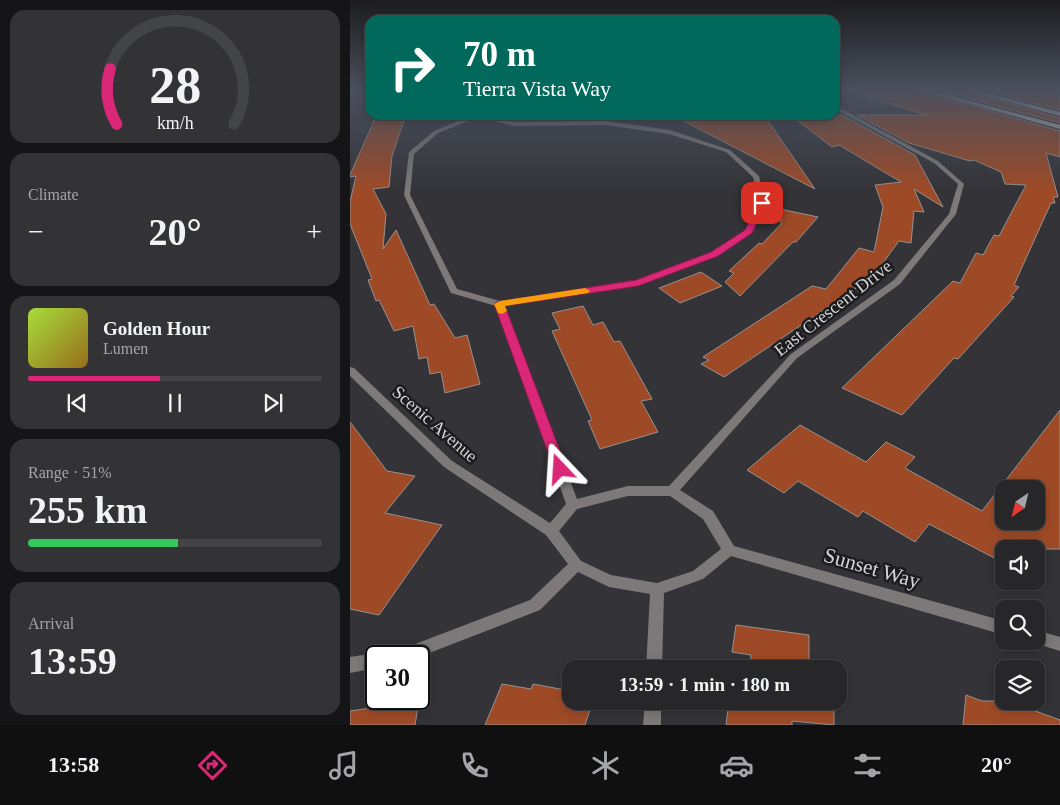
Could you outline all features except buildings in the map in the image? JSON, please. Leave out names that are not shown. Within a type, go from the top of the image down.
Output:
[{"type":"main road","points":[[1045,123],[1060,127]]},
{"type":"street","points":[[459,123],[436,132],[410,153],[407,195],[454,291],[500,304],[638,283],[715,254],[749,232],[762,203],[756,176],[728,151],[670,132],[605,123],[509,123]]},
{"type":"street","name":"East Crescent Drive","points":[[672,492],[794,356],[897,282],[952,214],[961,184],[936,162],[864,123]]},
{"type":"street","points":[[500,304],[573,505]]},
{"type":"street","name":"Scenic Avenue","points":[[350,370],[448,464],[551,531]]},
{"type":"street","points":[[628,491],[672,492],[708,515],[729,550],[698,575],[657,589],[609,580],[576,565],[551,531],[573,505],[628,491]]},
{"type":"street","name":"Sunset Way","points":[[729,550],[995,625]]},
{"type":"street","points":[[430,646],[535,605],[576,565]]},
{"type":"street","points":[[654,660],[657,589]]},
{"type":"street","points":[[1045,640],[1060,644]]},
{"type":"street","points":[[350,665],[365,663]]},
{"type":"street","points":[[652,725],[653,710]]},
{"type":"slow traffic","points":[[502,311],[500,304],[585,291]]},
{"type":"route","points":[[560,469],[500,304],[638,283],[715,254],[749,232],[762,203]]}]
